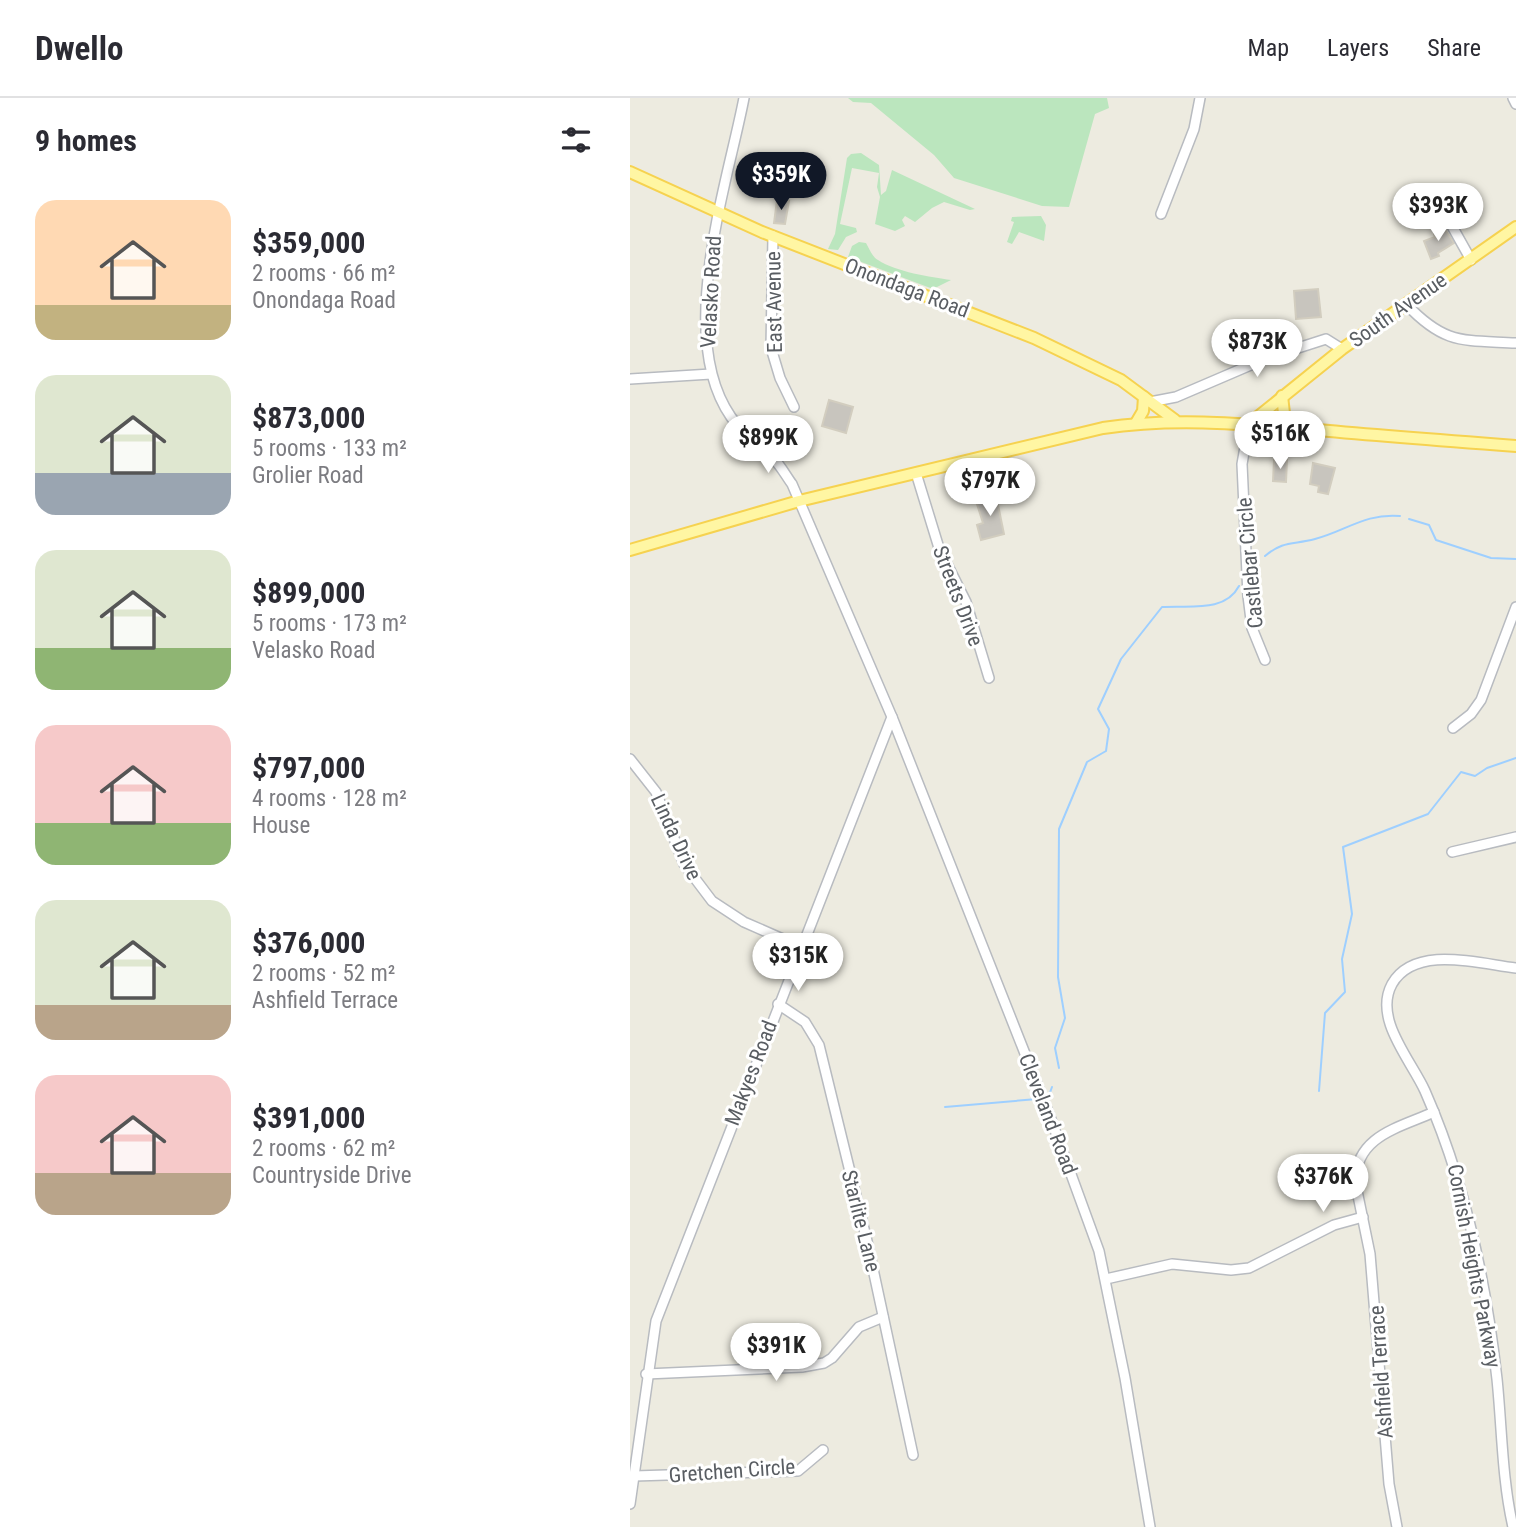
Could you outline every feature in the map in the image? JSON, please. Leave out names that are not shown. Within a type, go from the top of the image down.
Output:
[{"type":"main road","name":"Onondaga Road","points":[[630,172],[774,236],[1002,324],[1101,369],[1175,421]]},
{"type":"main road","name":"South Avenue","points":[[1249,424],[1342,349],[1516,228]]},
{"type":"main road","points":[[1282,396],[1284,413],[1291,428]]},
{"type":"main road","points":[[1136,423],[1147,399]]},
{"type":"main road","points":[[630,550],[799,501],[1103,428],[1136,423],[1175,421],[1249,424],[1516,446]]},
{"type":"street","name":"Velasko Road","points":[[744,98],[712,236],[706,349],[711,374],[730,416],[775,459],[792,484],[799,501]]},
{"type":"street","points":[[1161,214],[1194,129],[1200,98]]},
{"type":"street","points":[[1513,98],[1516,104]]},
{"type":"street","points":[[1443,210],[1471,260]]},
{"type":"street","name":"East Avenue","points":[[774,236],[771,348],[780,378],[794,407]]},
{"type":"street","points":[[1406,304],[1427,326],[1453,338],[1516,343]]},
{"type":"street","points":[[1147,399],[1176,397],[1267,358],[1326,339],[1342,349]]},
{"type":"street","points":[[630,379],[711,374]]},
{"type":"street","name":"Castlebar Circle","points":[[1249,424],[1242,464],[1248,596],[1252,628],[1265,660]]},
{"type":"street","name":"Streets Drive","points":[[916,474],[939,548],[966,603],[989,678]]},
{"type":"street","points":[[799,501],[892,717]]},
{"type":"street","points":[[1453,728],[1471,714],[1481,700],[1515,611]]},
{"type":"street","name":"Makyes Road","points":[[630,1504],[646,1374],[656,1321],[892,717]]},
{"type":"street","name":"Cleveland Road","points":[[892,717],[1088,1219],[1106,1279],[1150,1527]]},
{"type":"street","name":"Linda Drive","points":[[630,759],[656,792],[684,864],[712,901],[744,922],[801,947]]},
{"type":"street","points":[[1452,852],[1516,837]]},
{"type":"street","name":"Cornish Heights Parkway","points":[[1513,1527],[1511,1480],[1492,1339],[1476,1251],[1454,1161],[1434,1112],[1389,1022],[1388,993],[1393,983],[1412,965],[1424,961],[1445,960],[1516,968]]},
{"type":"street","name":"Starlite Lane","points":[[778,1004],[805,1022],[819,1045],[914,1455]]},
{"type":"street","name":"Ashfield Terrace","points":[[1397,1527],[1390,1485],[1374,1286],[1355,1181],[1356,1166],[1363,1150],[1377,1138],[1434,1112]]},
{"type":"street","points":[[1106,1279],[1172,1264],[1249,1268],[1334,1225],[1363,1217]]},
{"type":"street","points":[[646,1374],[802,1367],[824,1363],[845,1345],[859,1327],[883,1317]]},
{"type":"street","name":"Gretchen Circle","points":[[634,1476],[797,1471],[823,1450]]},
{"type":"green space","points":[[848,98],[1107,98],[1109,108],[1095,114],[1069,207],[1042,206],[954,178],[934,155],[871,103],[853,102]]},
{"type":"green space","points":[[861,153],[879,165],[881,195],[886,191],[892,170],[975,209],[944,202],[915,222],[905,216],[902,220],[905,226],[895,231],[875,224],[880,197],[877,187],[879,173],[852,168],[840,224],[856,228],[857,232],[846,237],[838,250],[828,249],[835,234],[847,158],[851,154]]},
{"type":"green space","points":[[1041,216],[1046,225],[1044,241],[1019,232],[1012,244],[1007,242],[1014,222],[1011,221],[1012,217]]},
{"type":"green space","points":[[859,242],[866,243],[874,257],[894,268],[951,280],[933,289],[848,257],[852,246]]},
{"type":"building","points":[[777,200],[789,201],[785,224],[774,223]]},
{"type":"building","points":[[1444,228],[1454,243],[1438,253],[1439,256],[1431,259],[1424,241],[1435,237],[1434,234]]},
{"type":"building","points":[[1318,289],[1321,317],[1296,319],[1294,291]]},
{"type":"building","points":[[829,400],[853,407],[846,433],[822,426]]},
{"type":"building","points":[[1274,460],[1287,460],[1286,482],[1273,481]]},
{"type":"building","points":[[1313,463],[1335,468],[1328,494],[1318,492],[1319,486],[1310,484]]},
{"type":"building","points":[[996,495],[1004,534],[981,540],[977,525],[983,523],[976,501]]},
{"type":"waterway","points":[[1265,556],[1283,545],[1326,536],[1376,517],[1400,516]]},
{"type":"waterway","points":[[1409,519],[1429,525],[1436,540],[1491,558],[1516,559]]},
{"type":"waterway","points":[[1059,1068],[1055,1048],[1065,1018],[1058,977],[1059,829],[1087,762],[1106,751],[1109,729],[1098,709],[1121,659],[1162,607],[1216,604],[1233,595],[1239,586]]},
{"type":"waterway","points":[[1319,1091],[1325,1013],[1345,992],[1342,959],[1352,914],[1343,847],[1428,814],[1461,772],[1475,776],[1487,768],[1516,758]]},
{"type":"waterway","points":[[1048,1098],[1052,1087]]},
{"type":"waterway","points":[[945,1107],[1037,1099]]}]
